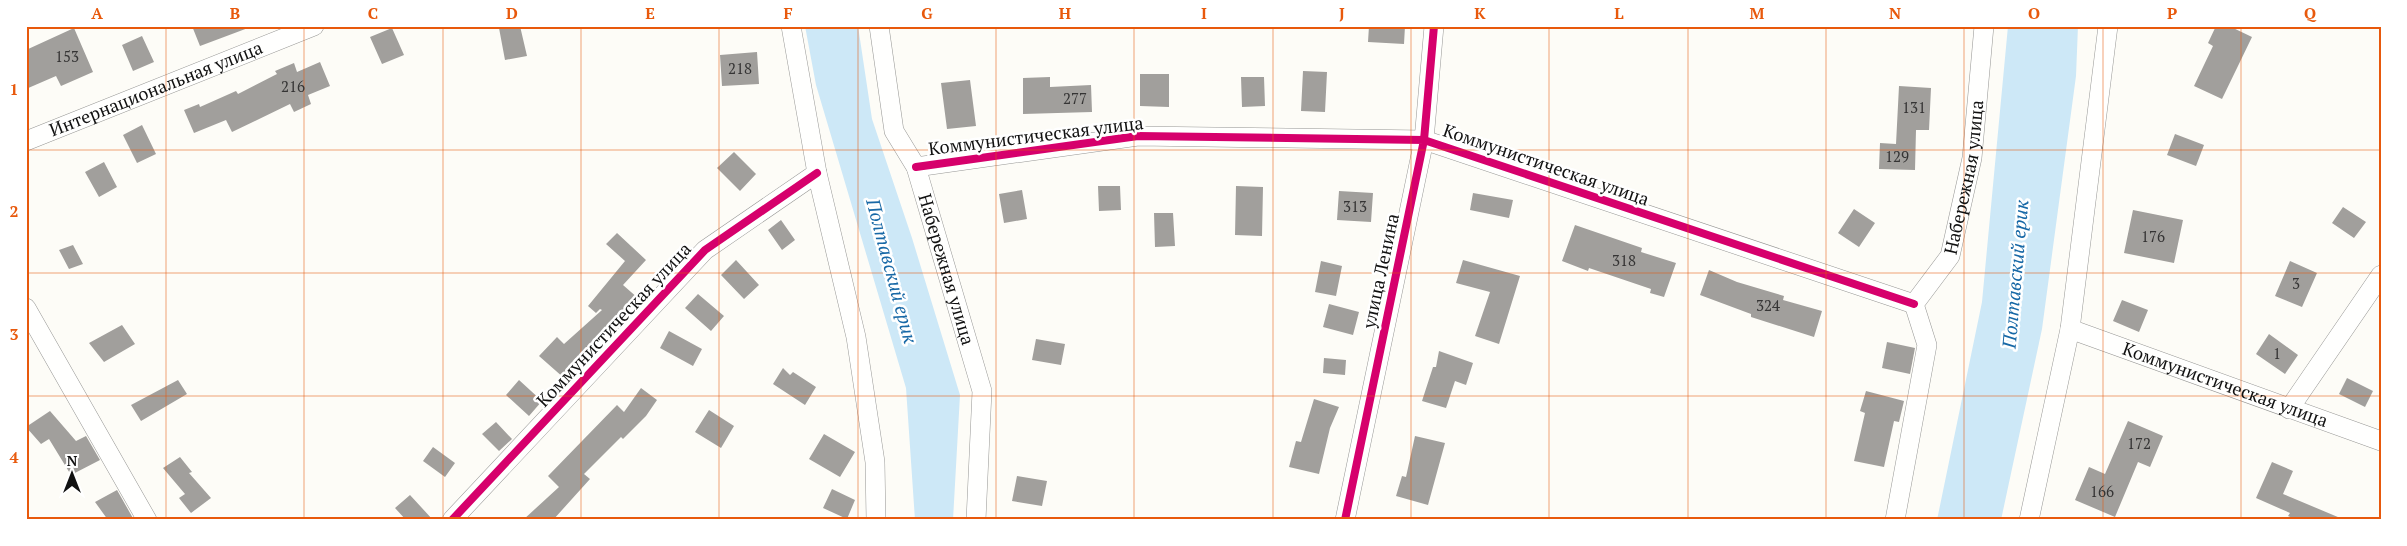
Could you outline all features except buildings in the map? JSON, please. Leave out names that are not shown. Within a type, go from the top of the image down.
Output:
[{"type":"street","name":"Интернациональная улица","points":[[26,141],[314,26]]},
{"type":"street","points":[[791,26],[817,173],[856,338],[875,462],[876,520]]},
{"type":"street","name":"Набережная улица","points":[[879,26],[894,132],[916,167],[982,391],[976,520]]},
{"type":"street","name":"улица Ленина","points":[[1345,520],[1424,140],[1434,26]]},
{"type":"street","name":"Набережная улица","points":[[1914,304],[1950,256],[1972,158],[1984,26]]},
{"type":"street","points":[[2029,520],[2070,328],[2108,26]]},
{"type":"street","name":"Коммунистическая улица","points":[[916,167],[1138,136],[1424,140],[1914,304]]},
{"type":"street","name":"Коммунистическая улица","points":[[452,520],[705,250],[817,173]]},
{"type":"street","points":[[2289,409],[2381,275]]},
{"type":"street","points":[[1896,520],[1927,345],[1914,304]]},
{"type":"street","points":[[26,308],[147,520]]},
{"type":"street","name":"Коммунистическая улица","points":[[2070,328],[2381,441]]},
{"type":"water","name":"Полтавский ерик","points":[[805,26],[858,26],[872,119],[912,238],[960,395],[953,520],[915,520],[906,388],[816,85]]},
{"type":"water","name":"Полтавский ерик","points":[[2008,26],[2078,26],[2076,76],[2042,329],[2001,520],[1937,520],[1982,302]]},
{"type":"cycle path","points":[[1345,520],[1424,140],[1434,26]]},
{"type":"cycle path","points":[[916,167],[1138,136],[1424,140],[1914,304]]},
{"type":"cycle path","points":[[452,520],[705,250],[817,173]]}]
